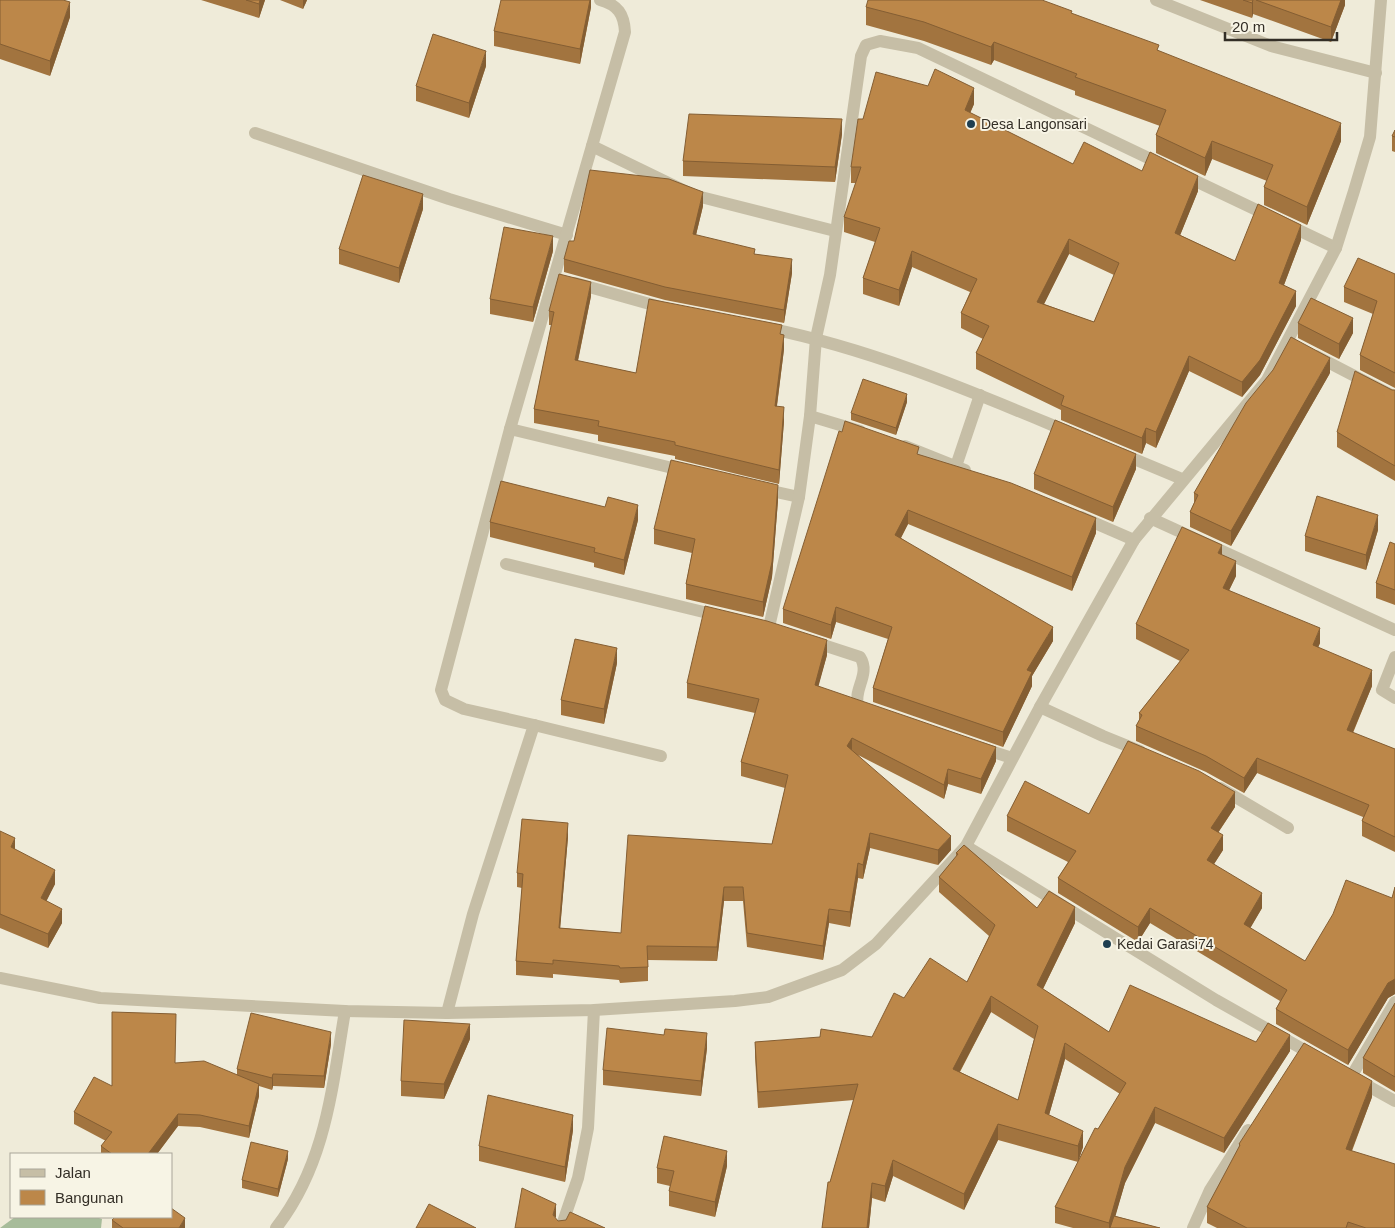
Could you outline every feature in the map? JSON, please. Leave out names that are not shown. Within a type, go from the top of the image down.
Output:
[{"type":"street","points":[[600,0],[609,3],[619,10],[624,18],[626,32],[510,429],[441,690],[445,700],[464,709],[661,756]]},
{"type":"street","points":[[1156,0],[1271,46],[1376,73]]},
{"type":"street","points":[[0,978],[100,998],[345,1011],[447,1013],[594,1010],[735,1001],[768,997],[842,970],[876,944],[966,846],[1040,706],[1134,540],[1182,479],[1295,345],[1336,248],[1370,137],[1381,0]]},
{"type":"street","points":[[769,628],[799,498],[810,416],[816,338],[830,275],[861,56],[866,45],[880,41],[918,48],[1336,248]]},
{"type":"street","points":[[255,133],[449,199],[567,235]]},
{"type":"street","points":[[592,146],[693,195],[835,231]]},
{"type":"street","points":[[555,278],[673,310]]},
{"type":"street","points":[[759,327],[816,338],[914,369],[1078,436]]},
{"type":"street","points":[[1295,345],[1395,397]]},
{"type":"street","points":[[956,466],[980,395]]},
{"type":"street","points":[[810,416],[874,435]]},
{"type":"street","points":[[510,429],[702,475]]},
{"type":"street","points":[[893,442],[974,473]]},
{"type":"street","points":[[1112,450],[1182,479]]},
{"type":"street","points":[[750,486],[799,498]]},
{"type":"street","points":[[1072,513],[1134,540]]},
{"type":"street","points":[[1150,518],[1395,630]]},
{"type":"street","points":[[506,564],[731,618]]},
{"type":"street","points":[[796,636],[860,657],[864,664],[864,674],[856,700],[858,706],[883,715]]},
{"type":"street","points":[[1395,657],[1382,690],[1395,698]]},
{"type":"street","points":[[1040,706],[1103,736],[1156,757]]},
{"type":"street","points":[[447,1013],[473,914],[534,725]]},
{"type":"street","points":[[966,743],[1012,758]]},
{"type":"street","points":[[1212,783],[1288,828]]},
{"type":"street","points":[[966,846],[1216,1000],[1298,1053],[1326,1062]]},
{"type":"street","points":[[1395,1002],[1346,1074],[1395,1101]]},
{"type":"street","points":[[561,1228],[578,1178],[588,1128],[594,1010]]},
{"type":"street","points":[[276,1228],[291,1209],[303,1187],[325,1129],[345,1011]]},
{"type":"street","points":[[1193,1228],[1210,1190],[1258,1115]]},
{"type":"green space","points":[[14,1218],[102,1219],[101,1228],[0,1228]]},
{"type":"building","points":[[0,0],[63,0],[70,2],[50,61],[0,44]]},
{"type":"building","points":[[246,0],[260,0],[259,4]]},
{"type":"building","points":[[501,0],[590,0],[580,49],[494,31]]},
{"type":"building","points":[[868,0],[1042,0],[1072,11],[1071,13],[1159,45],[1157,50],[1341,123],[1307,207],[1264,187],[1273,165],[1212,141],[1205,158],[1156,135],[1166,110],[1075,77],[1077,74],[994,42],[991,47],[924,22],[866,7]]},
{"type":"building","points":[[1256,0],[1341,0],[1331,27]]},
{"type":"building","points":[[433,34],[486,51],[469,103],[416,86]]},
{"type":"building","points":[[935,69],[974,88],[965,110],[1073,164],[1084,142],[1142,171],[1150,152],[1198,176],[1175,233],[1235,261],[1258,204],[1301,225],[1279,283],[1296,291],[1260,360],[1242,382],[1189,356],[1156,432],[1146,428],[1142,438],[1061,405],[1064,396],[976,353],[989,326],[961,313],[977,279],[912,251],[899,290],[863,278],[880,228],[844,217],[861,167],[851,167],[858,119],[863,119],[876,72],[928,86]],"holes":[[[1069,239],[1119,263],[1094,322],[1037,302]]]},
{"type":"building","points":[[689,114],[842,119],[835,167],[683,161]]},
{"type":"building","points":[[590,170],[669,179],[703,192],[693,234],[755,249],[754,254],[792,259],[784,310],[665,287],[564,259],[569,241],[574,241]]},
{"type":"building","points":[[363,175],[423,194],[399,268],[339,249]]},
{"type":"building","points":[[504,227],[553,236],[533,307],[490,299]]},
{"type":"building","points":[[1358,258],[1395,274],[1395,373],[1360,355],[1377,301],[1344,287]]},
{"type":"building","points":[[559,274],[591,282],[575,360],[636,373],[649,299],[782,325],[780,334],[784,335],[775,406],[784,407],[779,470],[675,445],[675,442],[598,426],[599,421],[534,409],[554,312],[549,311]]},
{"type":"building","points":[[1311,298],[1353,318],[1339,344],[1298,323]]},
{"type":"building","points":[[1291,337],[1330,358],[1231,531],[1190,512],[1198,495],[1194,493],[1246,403],[1273,370]]},
{"type":"building","points":[[1355,371],[1395,390],[1395,466],[1337,432]]},
{"type":"building","points":[[863,379],[907,394],[896,428],[851,413]]},
{"type":"building","points":[[1055,420],[1136,454],[1113,507],[1034,474]]},
{"type":"building","points":[[845,421],[919,447],[917,454],[1011,483],[1096,518],[1072,577],[908,510],[895,535],[1053,627],[1027,670],[1032,672],[1003,732],[873,688],[892,627],[836,607],[831,625],[783,609],[839,431],[842,432]]},
{"type":"building","points":[[671,460],[778,485],[772,562],[763,602],[686,584],[695,539],[654,529]]},
{"type":"building","points":[[501,481],[605,507],[608,497],[638,505],[624,560],[594,552],[595,548],[490,522]]},
{"type":"building","points":[[1317,496],[1378,515],[1366,555],[1305,536]]},
{"type":"building","points":[[1182,527],[1222,545],[1218,553],[1236,561],[1223,588],[1320,628],[1313,645],[1372,670],[1347,730],[1395,749],[1395,837],[1362,821],[1369,805],[1257,758],[1244,778],[1206,756],[1136,726],[1142,715],[1139,713],[1189,650],[1136,624]]},
{"type":"building","points":[[1390,542],[1395,544],[1395,590],[1376,583]]},
{"type":"building","points":[[705,606],[767,621],[827,640],[815,685],[996,747],[981,779],[948,769],[944,785],[852,738],[847,746],[951,836],[938,850],[870,833],[863,865],[858,863],[850,912],[829,909],[823,946],[747,933],[743,887],[724,887],[717,947],[647,946],[648,967],[620,968],[619,966],[553,960],[553,964],[516,961],[523,874],[517,873],[522,819],[568,823],[559,928],[621,933],[628,835],[772,844],[788,775],[741,762],[759,699],[687,683]]},
{"type":"building","points":[[575,639],[617,648],[604,709],[561,700]]},
{"type":"building","points":[[1128,741],[1199,771],[1235,792],[1211,828],[1223,835],[1207,860],[1262,893],[1244,924],[1305,961],[1333,914],[1346,880],[1392,898],[1395,887],[1395,979],[1388,983],[1348,1050],[1276,1009],[1287,990],[1150,908],[1138,927],[1058,878],[1076,851],[1007,816],[1025,781],[1089,814]]},
{"type":"building","points":[[0,831],[15,838],[11,847],[55,870],[41,898],[62,909],[48,934],[0,914]]},
{"type":"building","points":[[964,845],[1037,908],[1049,891],[1075,907],[1037,985],[1109,1032],[1130,985],[1256,1042],[1268,1023],[1290,1035],[1224,1138],[1155,1107],[1125,1167],[1109,1223],[1055,1207],[1095,1128],[1098,1129],[1126,1083],[1065,1043],[1045,1113],[1083,1131],[1078,1146],[998,1124],[964,1194],[893,1160],[885,1186],[872,1183],[867,1228],[822,1228],[828,1182],[830,1182],[858,1084],[758,1092],[755,1042],[820,1037],[821,1029],[872,1037],[894,993],[904,998],[930,958],[967,982],[995,925],[939,877],[958,854],[956,853]],"holes":[[[991,996],[1038,1026],[1018,1100],[953,1069]]]},
{"type":"building","points":[[1395,1003],[1395,1077],[1363,1058]]},
{"type":"building","points":[[112,1012],[176,1014],[175,1063],[204,1061],[259,1084],[249,1126],[200,1115],[178,1114],[149,1153],[111,1153],[101,1146],[112,1132],[74,1112],[94,1077],[112,1086]]},
{"type":"building","points":[[251,1013],[331,1032],[324,1076],[273,1074],[272,1078],[237,1069]]},
{"type":"building","points":[[404,1020],[470,1024],[444,1084],[401,1081]]},
{"type":"building","points":[[607,1028],[664,1035],[665,1029],[707,1033],[701,1081],[603,1070]]},
{"type":"building","points":[[1304,1043],[1372,1081],[1346,1149],[1395,1164],[1395,1228],[1366,1228],[1348,1222],[1346,1228],[1247,1228],[1207,1207],[1239,1144]]},
{"type":"building","points":[[488,1095],[573,1115],[565,1167],[479,1146]]},
{"type":"building","points":[[664,1136],[727,1151],[715,1202],[669,1191],[674,1171],[657,1168]]},
{"type":"building","points":[[251,1142],[288,1151],[278,1189],[242,1180]]},
{"type":"building","points":[[522,1188],[556,1204],[553,1215],[558,1221],[566,1220],[570,1212],[605,1228],[515,1228]]},
{"type":"building","points":[[429,1204],[476,1228],[416,1228]]},
{"type":"building","points":[[172,1209],[185,1218],[179,1228],[123,1228],[112,1220],[114,1218],[172,1218]]},
{"type":"building","points":[[1114,1216],[1160,1228],[1110,1228]]},
{"type":"place","name":"Desa Langonsari","points":[[971,124]]},
{"type":"place","name":"Kedai Garasi74","points":[[1107,944]]}]
